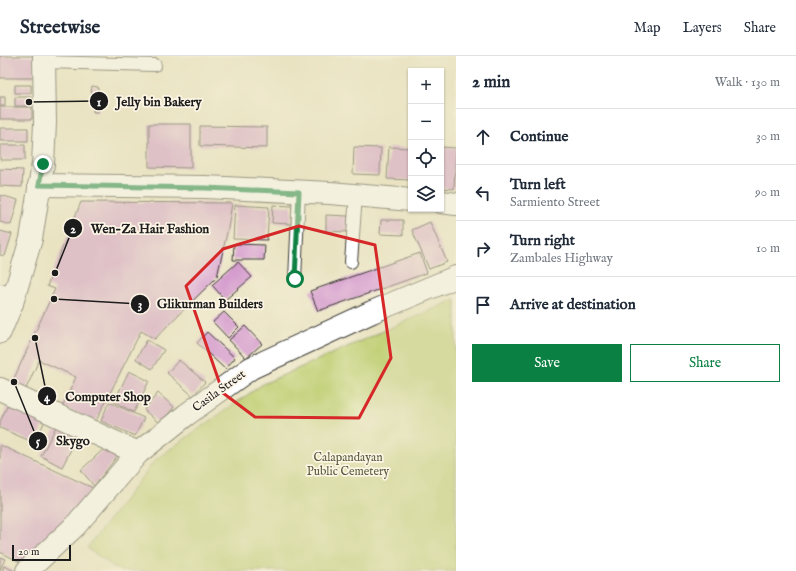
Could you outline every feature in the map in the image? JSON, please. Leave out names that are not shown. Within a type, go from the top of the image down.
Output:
[{"type":"street","points":[[0,332],[6,299],[31,239],[43,164],[45,123],[44,59]]},
{"type":"street","points":[[39,185],[205,188],[356,195],[408,200]]},
{"type":"street","points":[[444,202],[456,204]]},
{"type":"street","name":"Casila Street","points":[[27,571],[75,526],[138,453],[186,415],[251,368],[372,312],[456,277]]},
{"type":"street","points":[[0,389],[138,453]]},
{"type":"lane","points":[[44,59],[155,65]]},
{"type":"lane","points":[[295,279],[299,192]]},
{"type":"lane","points":[[351,262],[356,195]]},
{"type":"highlighted area","points":[[299,226],[375,245],[391,358],[359,418],[255,417],[223,393],[186,286],[223,249]]},
{"type":"green space","name":"Calapandayan Public Cemetery","points":[[456,299],[456,571],[120,571],[87,548],[156,459],[263,384]]},
{"type":"building","points":[[0,56],[34,56],[34,78],[0,78]]},
{"type":"building","points":[[15,85],[31,85],[31,93],[15,93]]},
{"type":"building","points":[[92,86],[98,87],[98,92],[91,92]]},
{"type":"building","points":[[0,97],[5,97],[5,106],[0,106]]},
{"type":"building","points":[[15,97],[31,97],[31,106],[15,106]]},
{"type":"building","points":[[0,107],[32,107],[32,119],[0,119]]},
{"type":"building","points":[[93,107],[98,107],[98,112],[93,112]]},
{"type":"building","points":[[149,124],[191,124],[191,168],[149,167]]},
{"type":"building","points":[[200,126],[267,127],[267,148],[200,146]]},
{"type":"building","points":[[0,128],[28,128],[28,141],[0,141]]},
{"type":"building","points":[[0,145],[25,145],[25,160],[0,160]]},
{"type":"building","points":[[354,147],[381,148],[380,175],[353,174]]},
{"type":"building","points":[[389,147],[408,148],[408,180],[387,179]]},
{"type":"building","points":[[444,147],[456,148],[454,189],[444,188]]},
{"type":"building","points":[[0,169],[23,170],[22,187],[0,186]]},
{"type":"building","points":[[0,195],[18,200],[11,225],[0,222]]},
{"type":"building","points":[[81,202],[232,203],[217,277],[155,339],[141,331],[96,421],[62,407],[76,377],[39,360],[25,391],[11,385],[55,289],[47,286]]},
{"type":"building","points":[[235,205],[269,207],[267,240],[233,239]]},
{"type":"building","points":[[273,205],[292,206],[291,224],[272,223]]},
{"type":"building","points":[[326,215],[348,216],[348,232],[326,231]]},
{"type":"building","points":[[381,220],[403,220],[403,235],[380,234]]},
{"type":"building","points":[[430,222],[447,262],[429,269],[412,230]]},
{"type":"building","points":[[0,231],[12,234],[5,256],[0,255]]},
{"type":"building","points":[[234,244],[265,245],[264,260],[233,260]]},
{"type":"building","points":[[420,253],[427,273],[318,311],[310,291]]},
{"type":"building","points":[[238,262],[252,277],[225,300],[212,285]]},
{"type":"building","points":[[224,312],[239,327],[228,338],[213,322]]},
{"type":"building","points":[[245,326],[262,344],[246,358],[229,340]]},
{"type":"building","points":[[207,332],[235,358],[225,369],[197,343]]},
{"type":"building","points":[[147,340],[164,350],[152,369],[136,359]]},
{"type":"building","points":[[179,360],[205,382],[193,396],[167,373]]},
{"type":"building","points":[[129,371],[149,381],[134,412],[114,402]]},
{"type":"building","points":[[158,393],[174,407],[160,424],[144,410]]},
{"type":"building","points":[[9,402],[46,418],[35,443],[0,428],[0,422]]},
{"type":"building","points":[[109,402],[144,418],[135,436],[101,421]]},
{"type":"building","points":[[59,421],[80,432],[62,467],[41,456]]},
{"type":"building","points":[[109,444],[119,454],[94,486],[81,470]]},
{"type":"building","points":[[0,445],[93,488],[30,567],[0,552]]},
{"type":"building","points":[[0,557],[5,559],[0,570]]},
{"type":"building","points":[[4,566],[15,571],[2,571]]},
{"type":"place","name":"Jelly bin Bakery","points":[[29,102]]},
{"type":"place","name":"Wen-Za Hair Fashion","points":[[55,273]]},
{"type":"place","name":"Glikurman Builders","points":[[54,299]]},
{"type":"place","name":"Computer Shop","points":[[35,338]]},
{"type":"place","name":"Skygo","points":[[14,382]]},
{"type":"route","points":[[43,164],[39,185],[205,188],[299,192],[295,279]]}]
